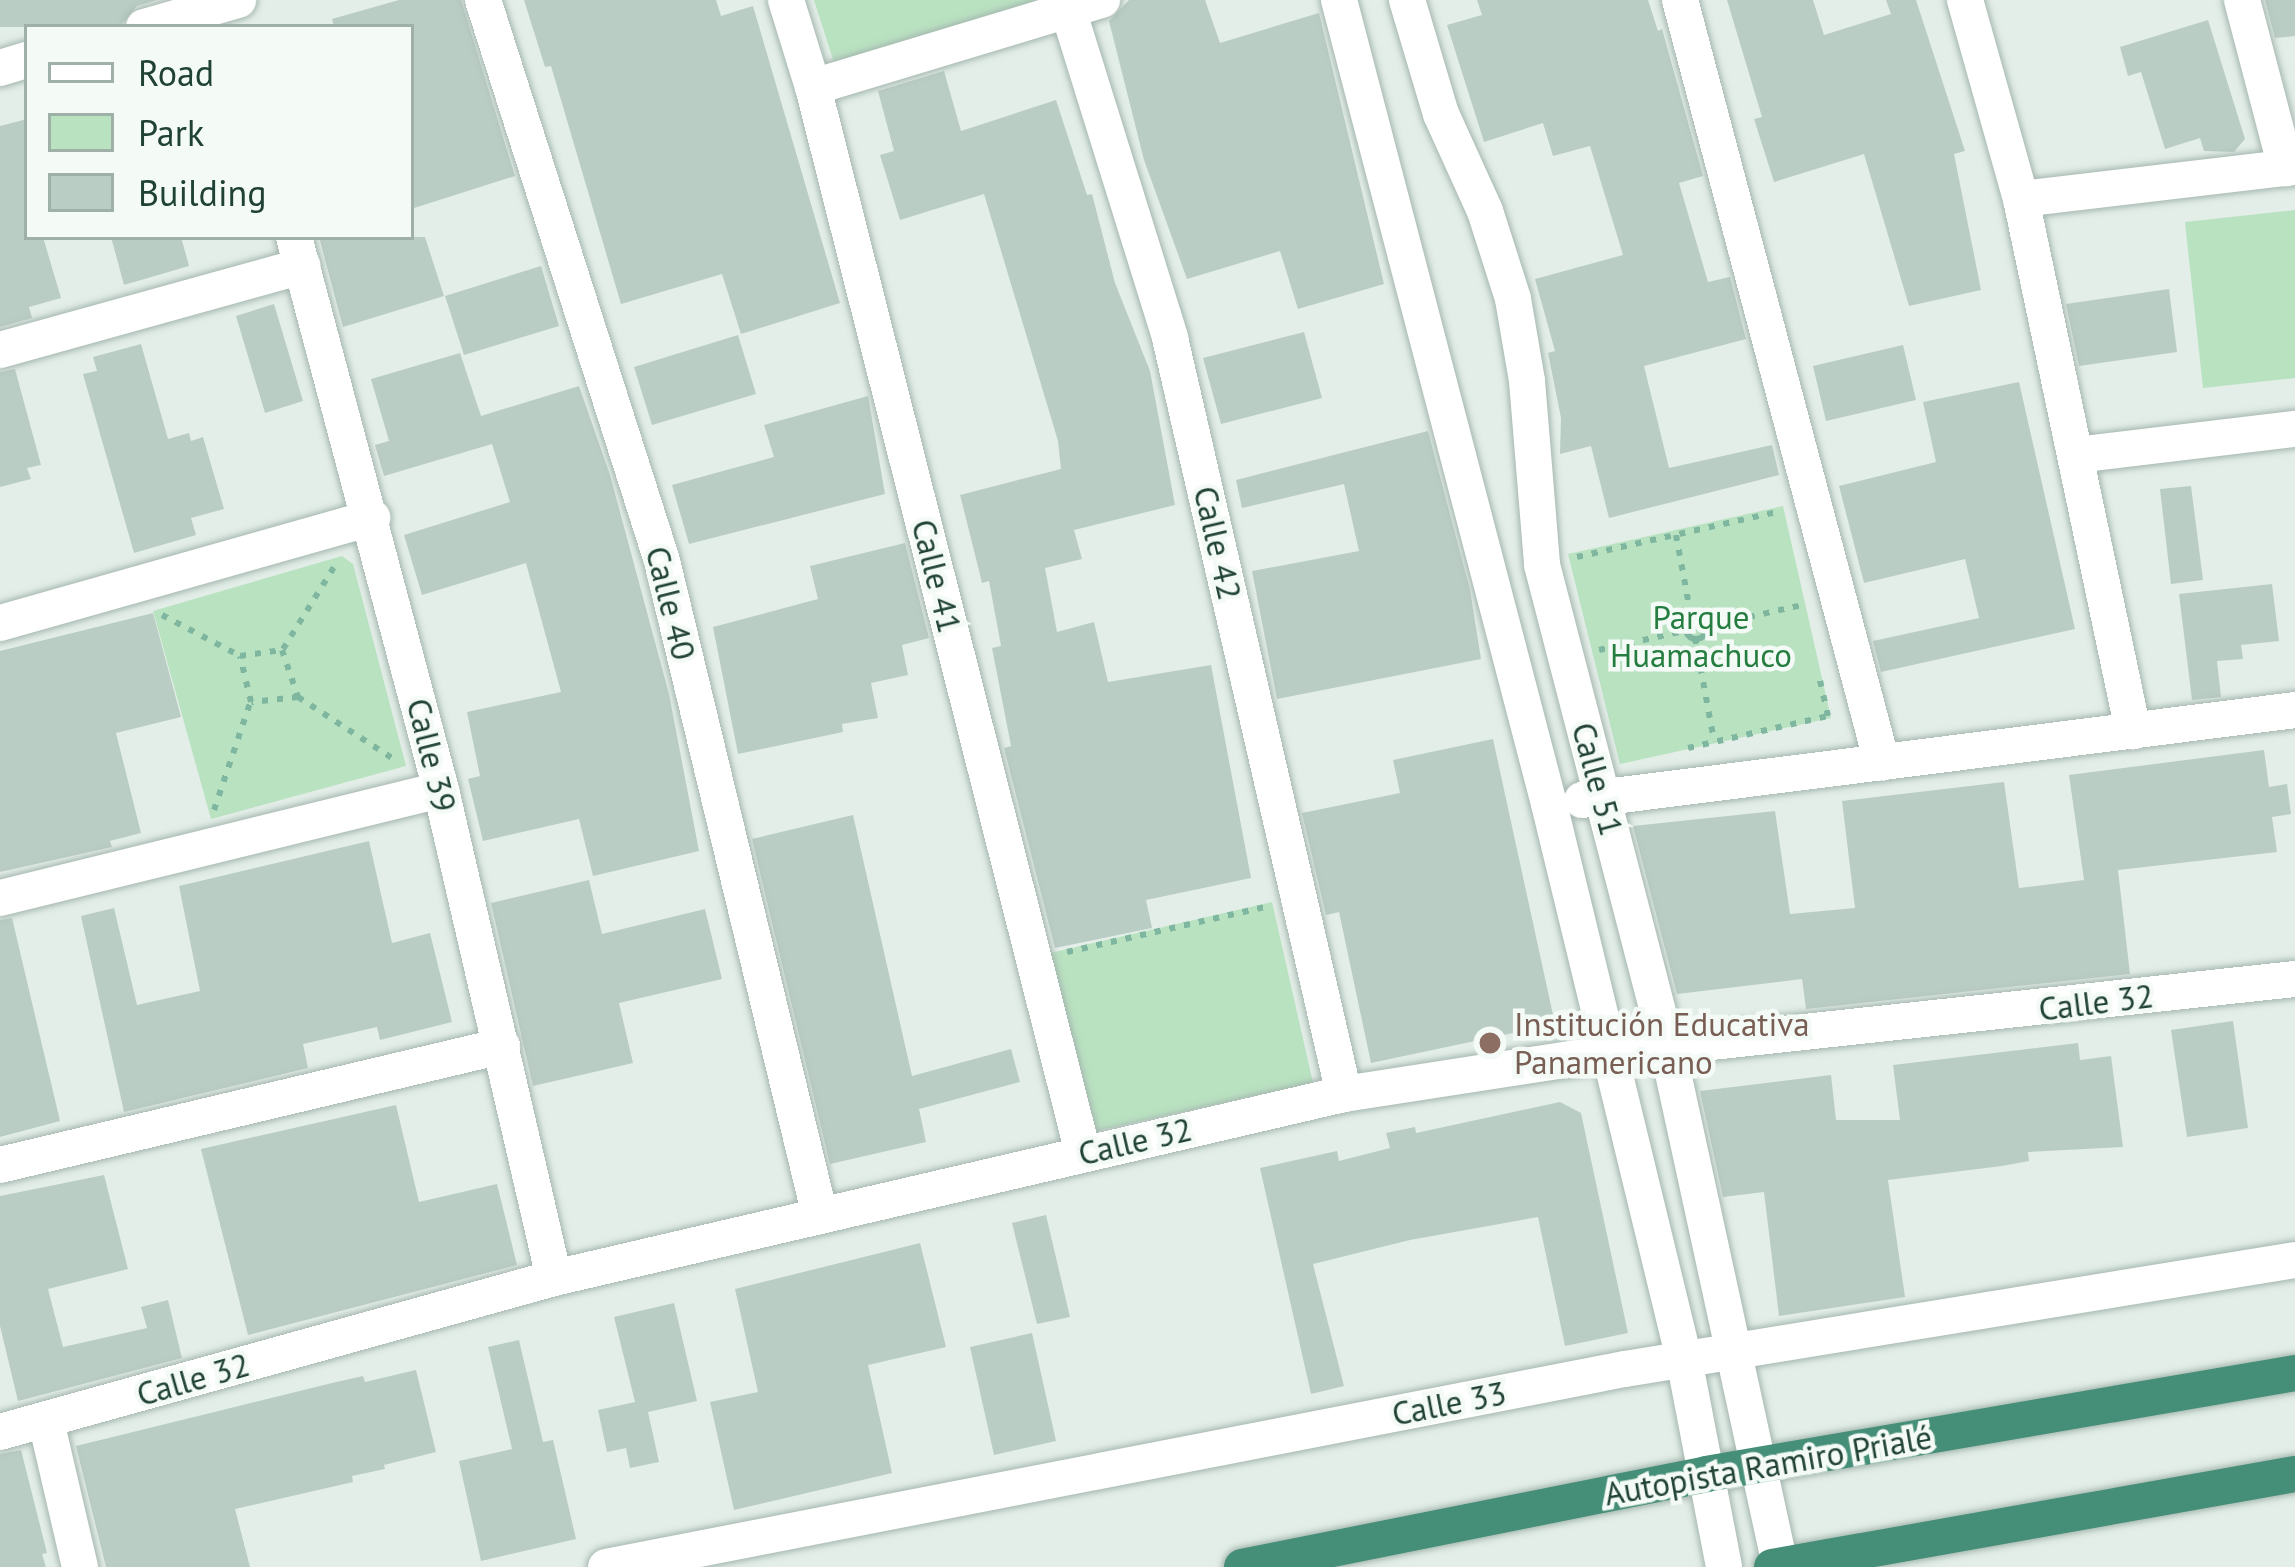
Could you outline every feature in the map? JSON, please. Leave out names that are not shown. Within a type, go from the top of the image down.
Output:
[{"type":"highway","name":"Autopista Ramiro Prialé","points":[[1242,1567],[1706,1474],[2295,1373]]},
{"type":"highway","points":[[1776,1566],[2295,1474]]},
{"type":"street","name":"Calle 40","points":[[483,0],[662,561],[820,1216]]},
{"type":"street","name":"Calle 41","points":[[786,0],[813,87],[1083,1153]]},
{"type":"street","name":"Calle 51","points":[[1339,0],[1549,804],[1684,1359],[1724,1567]]},
{"type":"street","name":"Calle 51","points":[[1407,0],[1441,114],[1485,211],[1513,299],[1527,381],[1542,565],[1668,1050],[1737,1351],[1776,1566]]},
{"type":"street","points":[[1680,0],[1882,763]]},
{"type":"street","points":[[1964,0],[2021,199],[2133,731]]},
{"type":"street","points":[[2021,199],[2290,167],[2242,0]]},
{"type":"street","points":[[813,87],[1078,3]]},
{"type":"street","name":"Calle 42","points":[[1078,3],[1170,338],[1344,1094]]},
{"type":"street","points":[[160,24],[227,11]]},
{"type":"street","points":[[0,350],[298,251]]},
{"type":"street","name":"Calle 39","points":[[298,251],[441,790],[554,1278]]},
{"type":"street","points":[[2076,455],[2295,429]]},
{"type":"street","points":[[0,623],[372,518]]},
{"type":"street","points":[[1549,804],[2295,710]]},
{"type":"street","points":[[0,898],[441,790]]},
{"type":"street","name":"Calle 32","points":[[0,1432],[554,1278],[1344,1094],[1610,1053],[2295,979]]},
{"type":"street","points":[[0,1165],[502,1046]]},
{"type":"street","name":"Calle 33","points":[[606,1567],[1684,1359],[2295,1260]]},
{"type":"street","points":[[46,1421],[80,1567]]},
{"type":"path","points":[[1574,558],[1781,511],[1785,530]]},
{"type":"path","points":[[1676,535],[1692,621]]},
{"type":"path","points":[[153,611],[240,656],[282,650],[341,556]]},
{"type":"path","points":[[1798,586],[1808,627]]},
{"type":"path","points":[[1705,627],[1802,604]]},
{"type":"path","points":[[1702,618],[1705,627],[1706,636],[1689,639],[1685,622],[1702,618]]},
{"type":"path","points":[[1595,651],[1688,631]]},
{"type":"path","points":[[1695,638],[1714,742]]},
{"type":"path","points":[[282,650],[298,697],[441,790]]},
{"type":"path","points":[[211,819],[250,702],[240,656]]},
{"type":"path","points":[[1667,752],[1828,716],[1818,671]]},
{"type":"path","points":[[250,702],[298,697]]},
{"type":"path","points":[[1034,959],[1299,900]]},
{"type":"green space","points":[[814,0],[1034,0],[1038,11],[836,69]]},
{"type":"green space","points":[[2295,210],[2295,378],[2203,388],[2185,222]]},
{"type":"green space","name":"Parque Huamachuco","points":[[1783,506],[1831,718],[1620,764],[1568,554]]},
{"type":"green space","points":[[342,556],[353,564],[406,766],[211,819],[153,611]]},
{"type":"green space","points":[[1272,902],[1313,1083],[1091,1132],[1050,953]]},
{"type":"building","points":[[0,0],[157,0],[137,6],[122,24],[0,27]]},
{"type":"building","points":[[399,0],[461,0],[515,176],[414,208],[414,24],[333,24],[332,19]]},
{"type":"building","points":[[524,0],[716,0],[721,16],[753,6],[840,303],[741,334],[722,274],[621,304],[551,66],[545,67]]},
{"type":"building","points":[[1129,0],[1205,0],[1220,43],[1319,13],[1384,284],[1298,309],[1280,251],[1187,279],[1144,160],[1109,21]]},
{"type":"building","points":[[1477,0],[1648,0],[1658,31],[1662,29],[1703,176],[1679,183],[1708,282],[1730,277],[1746,339],[1644,366],[1669,468],[1772,445],[1779,475],[1609,518],[1591,446],[1560,454],[1561,418],[1548,353],[1555,351],[1535,279],[1623,255],[1590,146],[1553,156],[1543,123],[1484,142],[1447,25],[1482,15]]},
{"type":"building","points":[[1727,0],[1813,0],[1824,35],[1891,14],[1886,0],[1916,0],[1965,151],[1954,154],[1981,290],[1909,306],[1864,154],[1774,182],[1754,119],[1762,117]]},
{"type":"building","points":[[2265,0],[2295,0],[2295,36],[2275,38]]},
{"type":"building","points":[[2208,20],[2245,139],[2234,152],[2204,151],[2200,138],[2165,149],[2141,72],[2128,76],[2120,47]]},
{"type":"building","points":[[944,71],[961,131],[1056,100],[1087,195],[1092,194],[1115,283],[1150,371],[1175,505],[1074,530],[1082,559],[1045,568],[1057,632],[1094,622],[1108,682],[1211,665],[1251,878],[1146,900],[1152,928],[1055,948],[1004,748],[1011,746],[992,648],[1001,646],[989,581],[982,583],[960,495],[1061,469],[1058,441],[984,194],[900,220],[880,155],[894,151],[878,91]]},
{"type":"building","points":[[24,120],[24,240],[44,240],[61,298],[29,307],[32,318],[0,327],[0,126]]},
{"type":"building","points":[[425,237],[444,296],[343,327],[320,240]]},
{"type":"building","points":[[112,240],[182,240],[189,266],[124,285]]},
{"type":"building","points":[[541,266],[559,326],[464,355],[445,296]]},
{"type":"building","points":[[2169,289],[2177,352],[2079,366],[2066,304]]},
{"type":"building","points":[[274,304],[303,401],[265,413],[236,316]]},
{"type":"building","points":[[1304,332],[1322,398],[1221,424],[1203,358]]},
{"type":"building","points":[[738,335],[756,394],[652,425],[634,367]]},
{"type":"building","points":[[141,344],[168,439],[189,433],[191,441],[203,437],[224,509],[191,518],[196,535],[134,553],[83,374],[97,371],[93,357]]},
{"type":"building","points":[[1903,345],[1916,400],[1826,421],[1813,366]]},
{"type":"building","points":[[460,353],[481,416],[579,386],[610,475],[669,694],[699,851],[593,876],[579,819],[483,841],[468,779],[480,776],[467,712],[561,692],[526,563],[422,595],[404,535],[510,502],[492,444],[384,476],[375,445],[389,441],[371,379]]},
{"type":"building","points":[[15,369],[41,465],[27,468],[31,479],[0,487],[0,372]]},
{"type":"building","points":[[2019,382],[2075,629],[1881,672],[1873,641],[1979,618],[1965,559],[1864,583],[1839,486],[1936,462],[1923,402]]},
{"type":"building","points":[[868,396],[885,494],[689,544],[672,485],[774,457],[764,425]]},
{"type":"building","points":[[1428,431],[1470,590],[1481,659],[1277,699],[1252,571],[1359,551],[1344,484],[1242,508],[1236,480]]},
{"type":"building","points":[[2191,486],[2203,580],[2171,584],[2160,489]]},
{"type":"building","points":[[905,543],[929,638],[902,645],[908,675],[871,683],[878,718],[842,724],[843,732],[738,754],[713,627],[818,599],[810,566]]},
{"type":"building","points":[[2272,584],[2279,641],[2241,645],[2243,659],[2217,661],[2221,697],[2192,700],[2179,594]]},
{"type":"building","points":[[153,613],[181,717],[116,733],[141,833],[110,841],[112,847],[0,872],[0,651]]},
{"type":"building","points":[[1493,739],[1555,1024],[1371,1063],[1339,912],[1326,915],[1302,813],[1400,793],[1393,760]]},
{"type":"building","points":[[2264,750],[2269,787],[2287,784],[2291,814],[2272,817],[2277,852],[2118,870],[2130,974],[1806,1009],[1802,979],[1677,994],[1633,826],[1775,811],[1790,914],[1855,908],[1842,801],[2004,782],[2019,888],[2084,880],[2069,775]]},
{"type":"building","points":[[853,815],[912,1076],[1011,1049],[1020,1082],[919,1109],[926,1142],[830,1164],[752,839]]},
{"type":"building","points":[[369,841],[392,943],[430,933],[452,1022],[380,1040],[377,1027],[303,1044],[308,1068],[124,1112],[81,916],[114,908],[137,1005],[200,991],[179,886]]},
{"type":"building","points":[[589,880],[602,934],[705,909],[722,979],[619,1003],[633,1063],[533,1086],[491,903]]},
{"type":"building","points":[[12,918],[60,1121],[0,1137],[0,920]]},
{"type":"building","points":[[2233,1021],[2248,1128],[2187,1137],[2171,1030]]},
{"type":"building","points":[[2078,1043],[2080,1060],[2111,1056],[2123,1147],[2028,1152],[2029,1161],[1888,1180],[1905,1297],[1779,1316],[1764,1192],[1723,1197],[1700,1091],[1831,1075],[1836,1120],[1900,1120],[1893,1065]]},
{"type":"building","points":[[1560,1102],[1581,1113],[1628,1333],[1565,1346],[1538,1217],[1410,1240],[1313,1264],[1344,1386],[1311,1394],[1260,1168],[1337,1151],[1339,1161],[1390,1148],[1386,1133],[1415,1127],[1416,1133]]},
{"type":"building","points":[[396,1105],[419,1202],[497,1184],[517,1265],[248,1335],[201,1149]]},
{"type":"building","points":[[104,1175],[128,1269],[48,1289],[63,1347],[147,1328],[141,1307],[168,1300],[182,1358],[18,1401],[0,1326],[0,1196]]},
{"type":"building","points":[[1046,1215],[1070,1317],[1037,1324],[1012,1223]]},
{"type":"building","points":[[920,1243],[946,1347],[868,1365],[892,1473],[734,1510],[710,1402],[758,1392],[735,1289]]},
{"type":"building","points":[[674,1303],[697,1401],[648,1412],[659,1462],[630,1468],[626,1448],[607,1452],[598,1410],[635,1402],[614,1317]]},
{"type":"building","points":[[1032,1333],[1056,1441],[994,1455],[970,1347]]},
{"type":"building","points":[[519,1340],[543,1442],[553,1440],[576,1539],[481,1561],[459,1461],[512,1449],[488,1347]]},
{"type":"building","points":[[416,1370],[436,1452],[352,1476],[353,1482],[235,1509],[250,1567],[106,1567],[76,1446],[363,1376],[365,1382]]},
{"type":"building","points":[[21,1450],[47,1553],[42,1554],[46,1567],[0,1567],[0,1454]]},
{"type":"place","name":"Institución Educativa Panamericano","points":[[1490,1043]]}]
